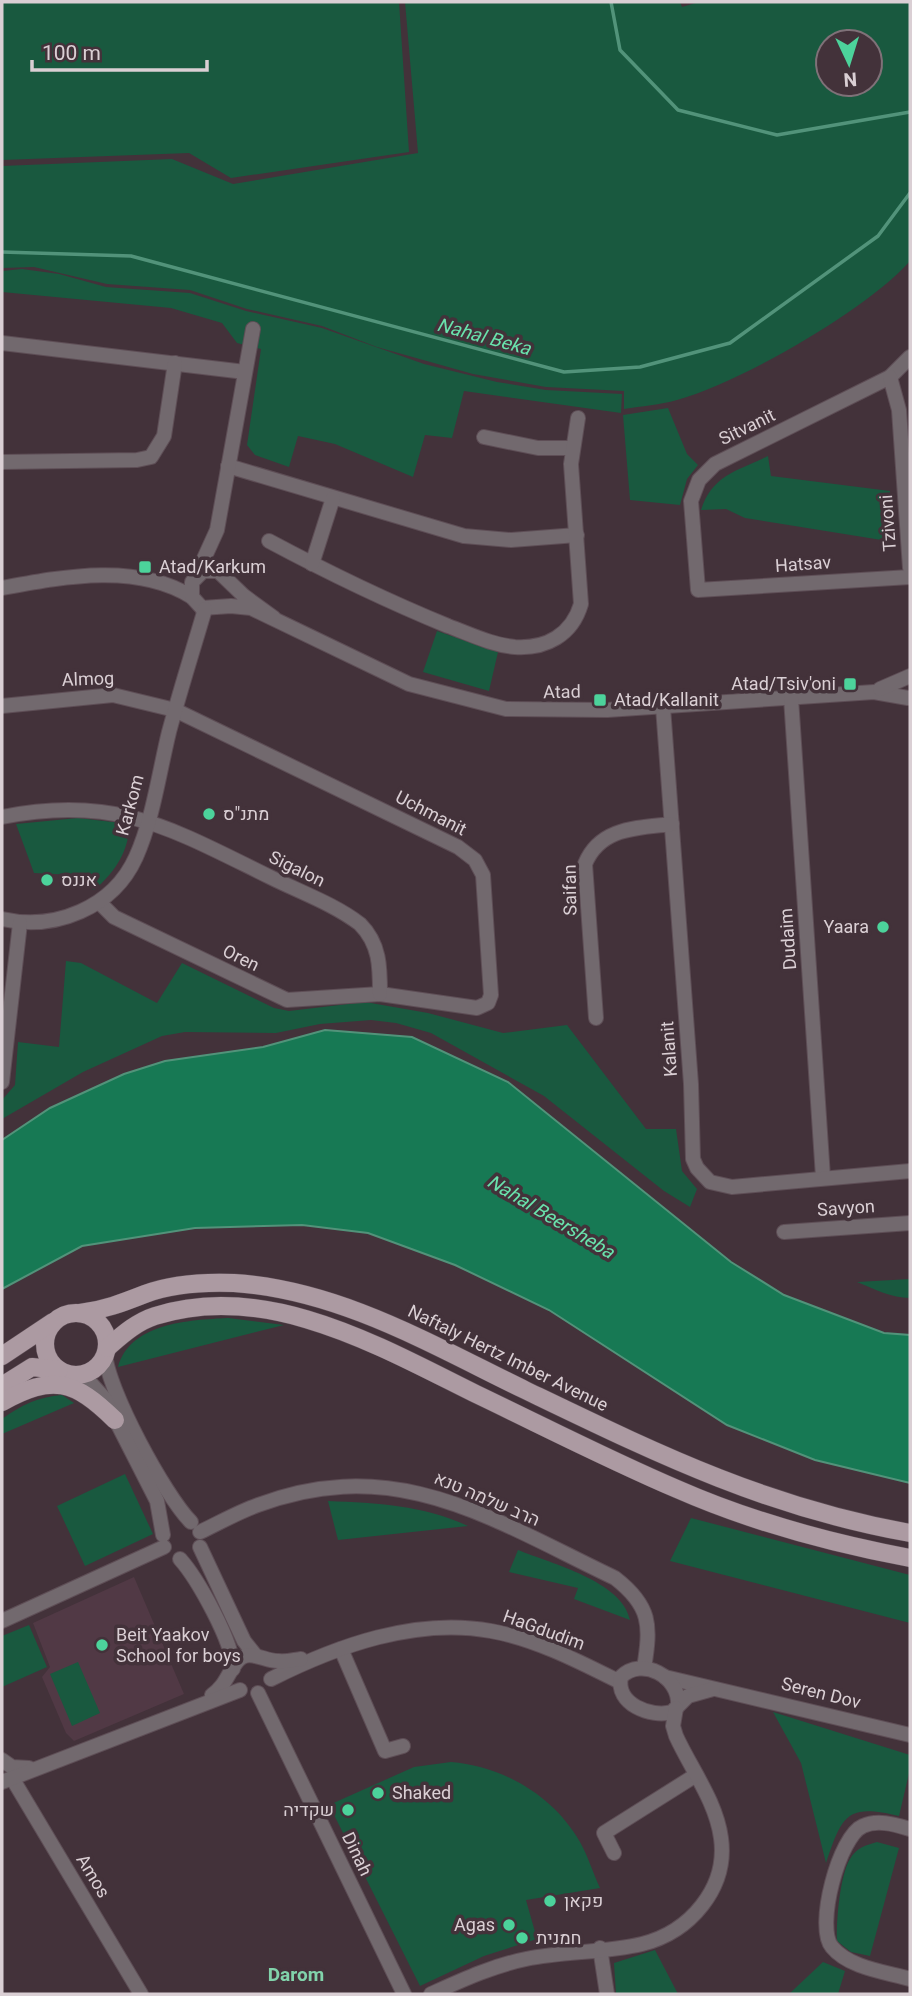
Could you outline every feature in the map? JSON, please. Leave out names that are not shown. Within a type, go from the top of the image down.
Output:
[{"type":"main road","name":"Naftaly Hertz Imber Avenue","points":[[80,1313],[107,1310],[147,1293],[196,1284],[232,1283],[313,1296],[390,1325],[648,1450],[728,1484],[812,1512],[910,1533]]},
{"type":"main road","points":[[2,1386],[32,1367],[67,1372],[97,1367],[106,1351],[139,1324],[173,1312],[231,1307],[306,1319],[380,1347],[658,1481],[720,1507],[805,1535],[910,1558]]},
{"type":"main road","points":[[2,1356],[63,1315],[80,1313],[89,1316],[103,1329],[106,1351]]},
{"type":"main road","points":[[56,1320],[49,1327],[45,1346],[47,1356],[67,1372]]},
{"type":"main road","points":[[2,1402],[39,1385],[63,1384],[89,1395],[115,1420]]},
{"type":"street","points":[[192,597],[190,588],[217,530],[253,329]]},
{"type":"street","points":[[2,343],[245,372]]},
{"type":"street","name":"Sitvanit","points":[[698,590],[691,501],[699,480],[715,464],[890,377],[910,357]]},
{"type":"street","points":[[2,462],[138,460],[151,457],[160,447],[166,430],[175,363]]},
{"type":"street","name":"Tzivoni","points":[[890,377],[899,410],[907,475],[910,568]]},
{"type":"street","points":[[269,541],[313,564],[464,632],[500,645],[541,644],[563,634],[577,616],[581,591],[571,448],[578,418]]},
{"type":"street","points":[[484,437],[538,448],[571,448]]},
{"type":"street","points":[[228,466],[445,531],[511,540],[577,535]]},
{"type":"street","points":[[313,564],[333,498]]},
{"type":"street","points":[[153,580],[192,597],[205,609],[221,607],[230,594],[217,530]]},
{"type":"street","points":[[2,588],[99,576],[153,580],[196,575],[212,570],[225,577]]},
{"type":"street","name":"Atad","points":[[225,577],[244,596],[274,618]]},
{"type":"street","name":"Hatsav","points":[[698,590],[910,577]]},
{"type":"street","name":"Atad","points":[[221,607],[251,608],[409,684],[481,705],[552,712],[868,692],[909,699]]},
{"type":"street","name":"Karkom","points":[[2,919],[20,923],[66,918],[99,902],[127,873],[136,856],[147,820],[175,710],[205,609]]},
{"type":"street","points":[[909,676],[904,685],[909,699]]},
{"type":"street","name":"Atad","points":[[868,692],[909,676]]},
{"type":"street","name":"Almog","points":[[2,706],[113,695],[175,710]]},
{"type":"street","name":"Dudaim","points":[[791,698],[823,1178]]},
{"type":"street","name":"Kalanit","points":[[663,707],[691,1084],[692,1149],[697,1168],[710,1182],[732,1187],[910,1171]]},
{"type":"street","name":"Uchmanit","points":[[175,710],[458,847],[475,860],[485,887],[492,985],[488,1003],[469,1009],[380,994]]},
{"type":"street","name":"Sigalon","points":[[2,817],[62,809],[102,811],[147,820],[170,828],[352,918],[373,939],[379,963],[380,994]]},
{"type":"street","name":"Saifan","points":[[596,1017],[585,864],[596,844],[606,837],[625,830],[672,824]]},
{"type":"street","name":"Oren","points":[[99,902],[114,917],[287,1000],[380,994]]},
{"type":"street","points":[[2,1082],[20,923]]},
{"type":"street","name":"Savyon","points":[[784,1232],[910,1223]]},
{"type":"street","points":[[7,1780],[202,1703],[240,1690],[258,1693],[266,1688],[271,1679],[270,1667],[244,1641],[197,1534],[170,1496],[111,1381],[106,1351]]},
{"type":"street","points":[[67,1372],[85,1377],[99,1391],[115,1420],[158,1501],[164,1541],[170,1555],[180,1559],[193,1577],[232,1653],[233,1682],[240,1690]]},
{"type":"street","name":"הרב שלמה טנא","points":[[197,1534],[258,1505],[328,1488],[396,1487],[444,1498],[615,1578],[633,1592],[643,1606],[648,1622],[644,1668]]},
{"type":"street","points":[[2,1621],[164,1541],[174,1522],[197,1534]]},
{"type":"street","points":[[180,1559],[192,1556],[197,1534]]},
{"type":"street","name":"HaGdudim","points":[[259,1657],[286,1661],[335,1651],[410,1630],[474,1629],[527,1641],[620,1682]]},
{"type":"street","points":[[335,1651],[385,1751],[403,1746]]},
{"type":"street","name":"HaGdudim","points":[[271,1679],[335,1651]]},
{"type":"street","points":[[202,1703],[219,1690],[240,1659],[259,1657]]},
{"type":"street","points":[[431,1994],[492,1968],[555,1954],[643,1944],[664,1936],[695,1913],[714,1889],[721,1862],[721,1837],[713,1809],[673,1726],[677,1692],[665,1677],[644,1668],[632,1668],[621,1677],[620,1682],[627,1699],[652,1714],[680,1745]]},
{"type":"street","name":"Seren Dov","points":[[665,1677],[910,1735]]},
{"type":"street","name":"Seren Dov","points":[[677,1707],[701,1690],[723,1689]]},
{"type":"street","name":"Dinah","points":[[258,1693],[404,1994]]},
{"type":"street","points":[[652,1714],[663,1715],[677,1707]]},
{"type":"street","points":[[2,1760],[26,1769],[44,1765]]},
{"type":"street","points":[[614,1853],[604,1833],[696,1775]]},
{"type":"street","name":"Amos","points":[[7,1780],[141,1994]]},
{"type":"street","points":[[910,1829],[892,1824],[871,1824],[855,1832],[842,1854],[824,1927],[833,1949],[845,1957],[910,1979]]},
{"type":"street","points":[[600,1948],[607,1994]]},
{"type":"shaded area","points":[[2,2],[399,2],[409,152],[231,178],[189,153],[2,160]]},
{"type":"shaded area","points":[[405,2],[680,2],[682,7],[699,2],[910,2],[910,261],[864,301],[801,342],[734,378],[677,400],[624,409],[624,391],[546,387],[473,374],[377,347],[322,326],[247,309],[190,290],[107,284],[34,267],[2,268],[2,166],[172,159],[233,184],[418,153]]},
{"type":"shaded area","points":[[22,269],[59,274],[106,287],[190,293],[246,311],[322,328],[424,364],[497,382],[546,390],[622,394],[621,413],[464,391],[452,438],[425,435],[413,477],[335,444],[298,436],[289,467],[255,455],[247,445],[261,349],[237,343],[222,323],[171,308],[2,292],[2,271]]},
{"type":"shaded area","points":[[668,408],[687,454],[698,465],[687,479],[680,505],[630,500],[623,415]]},
{"type":"shaded area","points":[[768,456],[771,476],[890,491],[894,542],[745,518],[726,509],[701,510],[719,481]]},
{"type":"shaded area","points":[[437,631],[498,652],[489,691],[423,672]]},
{"type":"shaded area","points":[[78,818],[121,823],[129,830],[118,864],[94,890],[74,875],[34,873],[16,824]]},
{"type":"shaded area","points":[[66,961],[81,963],[157,1003],[182,963],[274,1008],[289,1011],[365,1002],[428,1013],[503,1033],[567,1025],[646,1129],[676,1129],[682,1171],[697,1189],[690,1207],[664,1191],[544,1096],[431,1033],[396,1023],[371,1020],[320,1024],[276,1033],[185,1032],[162,1036],[83,1072],[2,1119],[2,1100],[15,1085],[18,1042],[59,1047]]},
{"type":"shaded area","points":[[910,1279],[910,1298],[890,1295],[857,1282]]},
{"type":"shaded area","points":[[228,1318],[284,1325],[118,1367],[125,1352],[135,1341],[148,1333],[179,1323]]},
{"type":"shaded area","points":[[62,1395],[74,1403],[2,1434],[2,1419],[9,1414],[37,1400]]},
{"type":"shaded area","points":[[125,1474],[153,1534],[85,1566],[57,1506]]},
{"type":"shaded area","points":[[328,1501],[417,1509],[468,1526],[338,1540]]},
{"type":"shaded area","points":[[691,1518],[910,1575],[910,1623],[670,1561]]},
{"type":"shaded area","points":[[518,1550],[600,1584],[624,1606],[630,1620],[574,1599],[578,1588],[509,1572]]},
{"type":"shaded area","name":"Beit Yaakov School for boys","points":[[134,1577],[184,1694],[74,1741],[66,1733],[42,1677],[50,1667],[33,1623]]},
{"type":"shaded area","points":[[29,1625],[47,1667],[2,1687],[2,1636]]},
{"type":"shaded area","points":[[78,1662],[100,1713],[72,1726],[50,1674]]},
{"type":"shaded area","points":[[773,1712],[910,1755],[910,1769],[899,1816],[867,1811],[849,1817],[837,1834],[826,1863],[801,1763]]},
{"type":"shaded area","points":[[451,1762],[508,1777],[541,1798],[556,1811],[580,1842],[600,1888],[526,1900],[537,1939],[484,1956],[420,1986],[329,1805],[414,1767]]},
{"type":"shaded area","points":[[877,1842],[899,1848],[870,1956],[851,1952],[837,1941],[837,1922],[841,1887],[852,1855]]},
{"type":"shaded area","points":[[655,1950],[678,1994],[616,1994],[614,1963]]},
{"type":"shaded area","points":[[823,1962],[845,1971],[838,1994],[789,1994]]},
{"type":"water","name":"Nahal Beersheba","points":[[325,1030],[412,1037],[508,1082],[731,1262],[784,1295],[884,1333],[910,1335],[910,1483],[815,1460],[727,1425],[549,1310],[455,1265],[368,1233],[302,1225],[195,1228],[82,1246],[2,1289],[2,1140],[50,1108],[124,1074],[165,1061],[263,1047]]},
{"type":"waterway","points":[[611,2],[620,50],[678,110],[777,135],[910,112]]},
{"type":"waterway","name":"Nahal Beka","points":[[2,252],[131,256],[564,372],[640,367],[730,343],[878,236],[910,193]]},
{"type":"place","name":"Atad/Karkum","points":[[145,567]]},
{"type":"place","name":"Atad/Tsiv'oni","points":[[850,684]]},
{"type":"place","name":"Atad/Kallanit","points":[[600,700]]},
{"type":"place","name":"מתנ\"ס","points":[[209,814]]},
{"type":"place","name":"אננס","points":[[47,880]]},
{"type":"place","name":"Yaara","points":[[883,927]]},
{"type":"place","name":"Beit Yaakov School for boys","points":[[102,1645]]},
{"type":"place","name":"Shaked","points":[[378,1793]]},
{"type":"place","name":"שקדיה","points":[[348,1810]]},
{"type":"place","name":"פקאן","points":[[550,1901]]},
{"type":"place","name":"Agas","points":[[509,1925]]},
{"type":"place","name":"חמנית","points":[[522,1938]]},
{"type":"district","name":"Darom","points":[[296,1974]]}]
